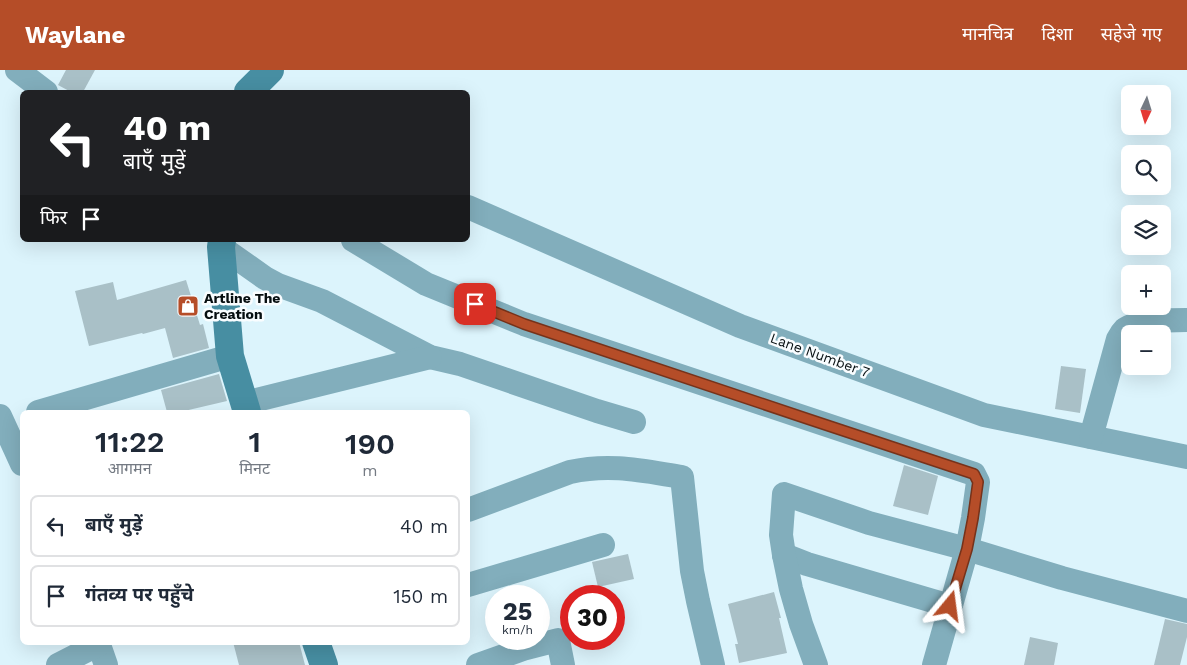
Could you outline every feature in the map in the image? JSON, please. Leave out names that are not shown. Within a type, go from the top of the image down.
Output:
[{"type":"street","points":[[0,76],[3,70]]},
{"type":"street","points":[[17,70],[43,90]]},
{"type":"street","points":[[250,90],[270,70]]},
{"type":"street","name":"Lane Number 7","points":[[470,208],[740,326],[984,415],[1187,457]]},
{"type":"street","points":[[356,242],[426,284],[524,324],[974,474],[978,482],[967,549],[934,665]]},
{"type":"street","points":[[222,243],[230,356],[245,408],[430,357]]},
{"type":"street","points":[[222,243],[265,278],[278,285],[322,301],[430,357],[460,364],[634,422]]},
{"type":"street","points":[[1091,437],[1121,333],[1142,323],[1187,320]]},
{"type":"street","points":[[45,410],[230,356]]},
{"type":"street","points":[[9,419],[20,457]]},
{"type":"street","points":[[470,509],[570,472],[584,469],[618,467],[682,477],[692,571],[713,665]]},
{"type":"street","points":[[816,665],[801,624],[784,555],[781,535],[784,494],[869,524],[967,549],[1062,578],[1187,611]]},
{"type":"street","points":[[470,584],[603,545]]},
{"type":"street","points":[[784,555],[808,564],[950,606]]},
{"type":"street","points":[[478,665],[523,649],[558,640],[564,665]]},
{"type":"street","points":[[317,645],[324,665]]},
{"type":"street","points":[[58,665],[101,650]]},
{"type":"building","points":[[66,70],[95,70],[84,90],[67,90],[58,85]]},
{"type":"building","points":[[186,280],[200,325],[203,324],[209,348],[173,358],[165,328],[89,346],[75,291],[113,282],[117,300]]},
{"type":"building","points":[[1061,366],[1086,369],[1080,413],[1055,409]]},
{"type":"building","points":[[219,374],[227,401],[189,410],[166,410],[161,390]]},
{"type":"building","points":[[904,465],[938,476],[928,515],[893,506]]},
{"type":"building","points":[[628,554],[634,579],[607,585],[598,585],[592,562]]},
{"type":"building","points":[[774,592],[787,653],[739,663],[735,644],[738,644],[728,604]]},
{"type":"building","points":[[1165,619],[1187,624],[1187,637],[1180,665],[1154,665]]},
{"type":"building","points":[[1030,637],[1058,643],[1054,665],[1024,665]]},
{"type":"building","points":[[234,645],[300,645],[305,665],[239,665]]},
{"type":"place","name":"Artline The Creation","points":[[188,306]]},
{"type":"route","points":[[475,304],[524,324],[974,474],[978,482],[973,518],[967,549],[950,606]]}]
